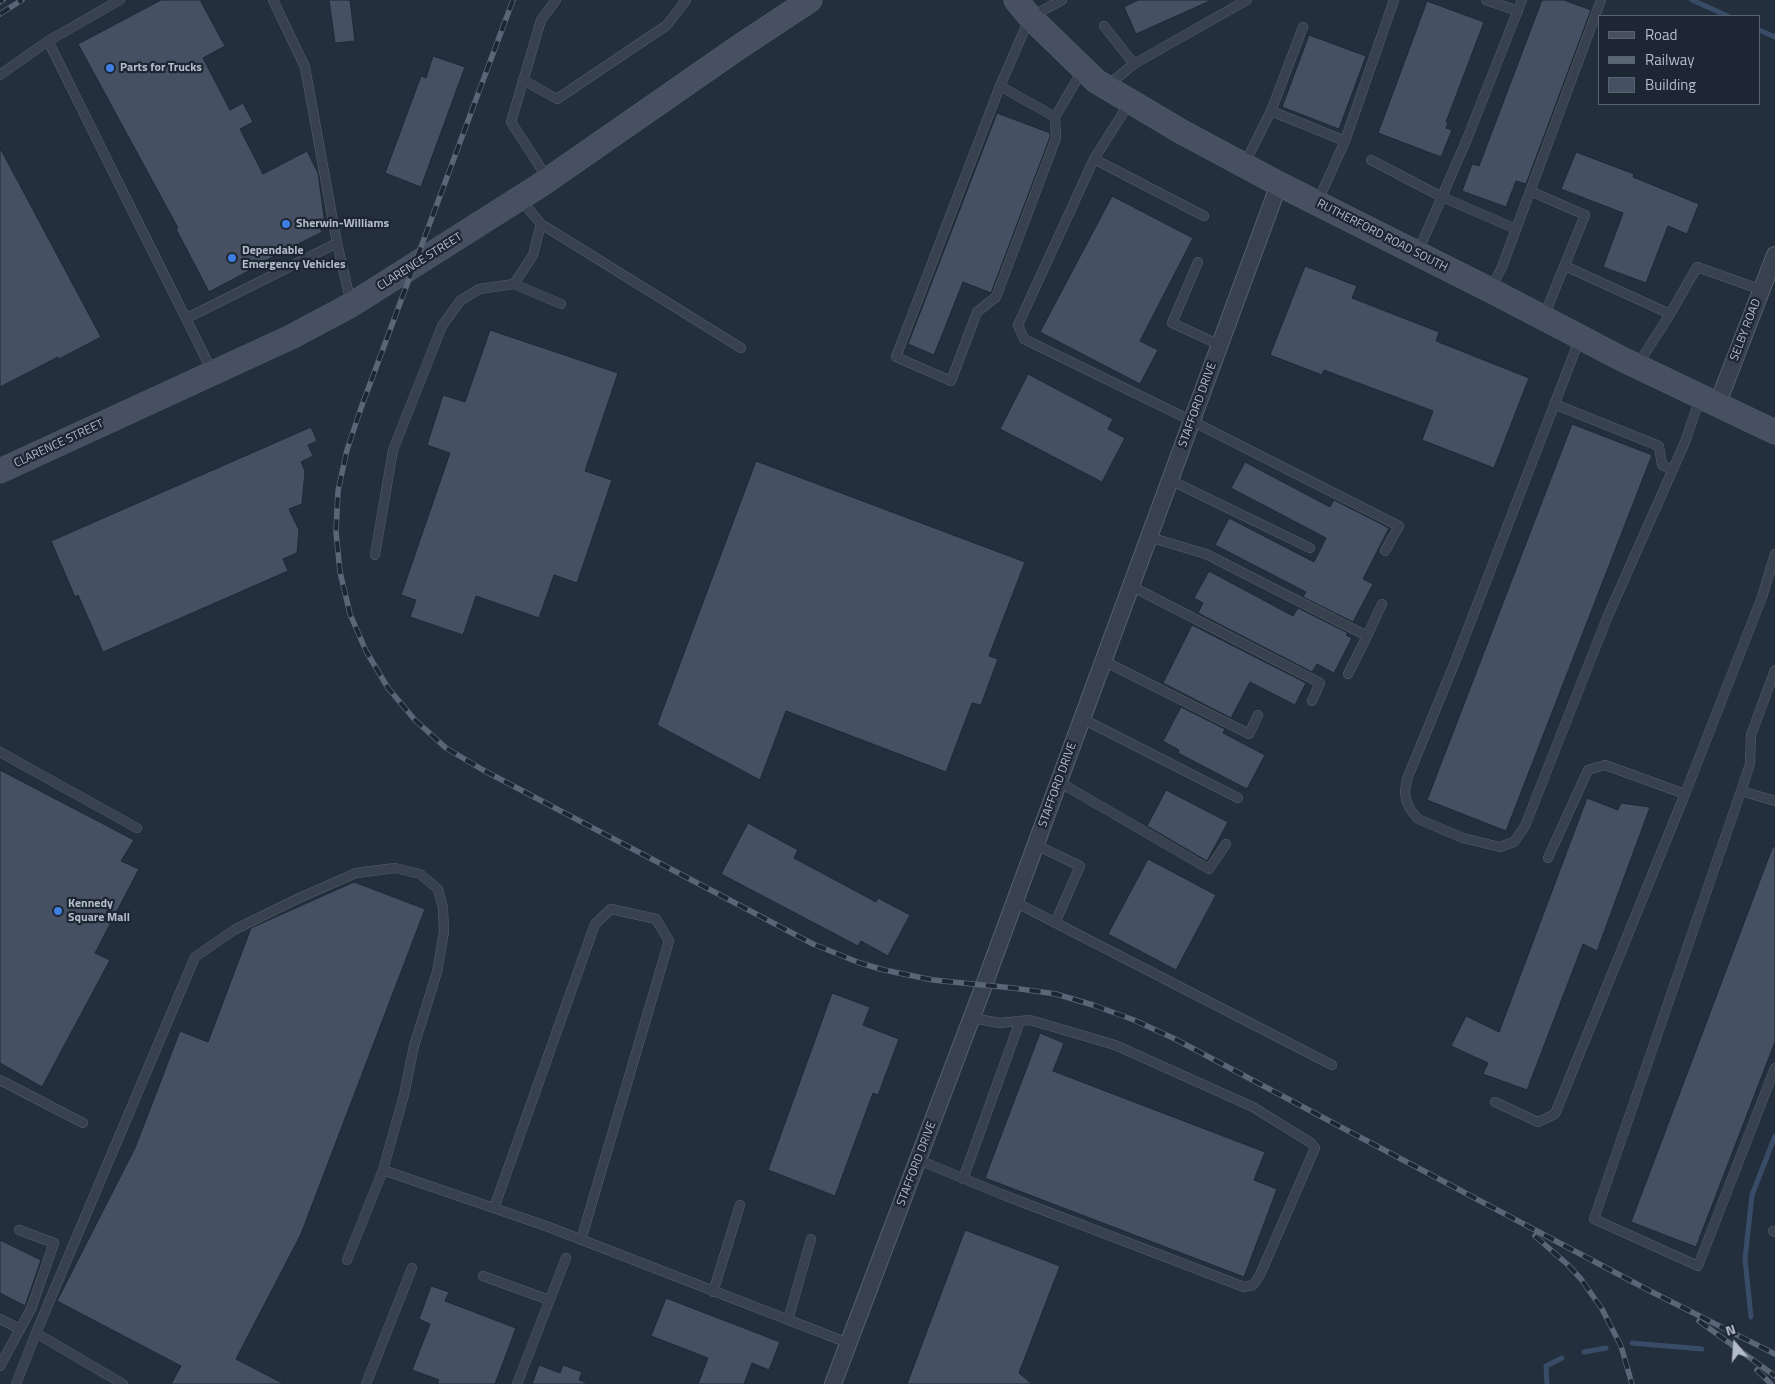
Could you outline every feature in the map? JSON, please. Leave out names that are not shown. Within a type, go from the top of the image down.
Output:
[{"type":"street","name":"CLARENCE STREET","points":[[0,472],[213,373],[351,306],[549,179],[810,0]]},
{"type":"street","name":"RUTHERFORD ROAD SOUTH","points":[[1023,9],[1096,81],[1182,132],[1279,184],[1490,290],[1580,338],[1775,432]]},
{"type":"street","name":"STAFFORD DRIVE","points":[[833,1384],[972,1018],[1279,184]]},
{"type":"street","name":"SELBY ROAD","points":[[1709,401],[1762,290],[1775,255]]},
{"type":"lane","points":[[0,75],[48,41],[120,0]]},
{"type":"lane","points":[[273,0],[305,67],[337,243],[351,306]]},
{"type":"lane","points":[[549,179],[511,122],[541,20],[556,0]]},
{"type":"lane","points":[[523,80],[557,99],[667,25],[686,0]]},
{"type":"lane","points":[[1062,0],[1023,9],[1000,86],[896,357],[951,381],[977,312],[996,297],[1056,138],[1055,117],[1083,69]]},
{"type":"lane","points":[[1106,87],[1134,64],[1247,0]]},
{"type":"lane","points":[[1316,203],[1345,141],[1394,0]]},
{"type":"lane","points":[[1486,0],[1518,11]]},
{"type":"lane","points":[[1416,254],[1467,139],[1522,0]]},
{"type":"lane","points":[[1490,290],[1502,267],[1601,0]]},
{"type":"lane","points":[[1104,26],[1134,64]]},
{"type":"lane","points":[[1244,165],[1271,111],[1303,27]]},
{"type":"lane","points":[[48,41],[213,373]]},
{"type":"lane","points":[[1000,86],[1055,117]]},
{"type":"lane","points":[[1130,101],[1094,159],[1018,325],[1024,339],[1192,420],[1399,526],[1385,550]]},
{"type":"lane","points":[[1271,111],[1345,141]]},
{"type":"lane","points":[[1094,159],[1204,216]]},
{"type":"lane","points":[[1372,160],[1442,197],[1516,229]]},
{"type":"lane","points":[[1530,191],[1585,215],[1543,318]]},
{"type":"lane","points":[[520,198],[541,224],[740,348]]},
{"type":"lane","points":[[514,284],[533,255],[541,224]]},
{"type":"lane","points":[[186,318],[337,243]]},
{"type":"lane","points":[[1198,262],[1172,323],[1220,344]]},
{"type":"lane","points":[[1565,266],[1670,314]]},
{"type":"lane","points":[[1637,366],[1697,267],[1762,290]]},
{"type":"lane","points":[[376,555],[393,450],[442,326],[460,301],[479,289],[514,284],[561,304]]},
{"type":"lane","points":[[1580,338],[1408,779],[1405,791],[1406,800],[1418,819],[1463,838],[1500,847],[1514,842],[1526,826],[1607,618],[1685,442],[1709,401]]},
{"type":"lane","points":[[1554,404],[1659,446],[1662,465],[1672,470]]},
{"type":"lane","points":[[1170,480],[1310,548]]},
{"type":"lane","points":[[1150,537],[1206,554],[1367,636]]},
{"type":"lane","points":[[1495,1102],[1538,1122],[1555,1114],[1686,794],[1762,598],[1775,554]]},
{"type":"lane","points":[[1131,586],[1320,683],[1312,701]]},
{"type":"lane","points":[[1348,674],[1382,604]]},
{"type":"lane","points":[[1104,661],[1249,734],[1258,715]]},
{"type":"lane","points":[[1775,670],[1751,735],[1750,764],[1742,791],[1594,1219],[1698,1266],[1775,1068]]},
{"type":"lane","points":[[1083,719],[1238,798]]},
{"type":"lane","points":[[0,752],[137,828]]},
{"type":"lane","points":[[1548,858],[1588,770],[1605,765],[1686,794]]},
{"type":"lane","points":[[1059,782],[1209,869],[1226,844]]},
{"type":"lane","points":[[1742,791],[1775,801]]},
{"type":"lane","points":[[1036,845],[1080,866],[1056,923]]},
{"type":"lane","points":[[16,1384],[195,957],[234,930],[356,873],[395,868],[420,874],[438,889],[444,932],[437,972],[414,1046],[404,1095],[383,1170],[347,1260]]},
{"type":"lane","points":[[1015,902],[1332,1065]]},
{"type":"lane","points":[[494,1208],[595,924],[611,909],[656,919],[669,941],[582,1240]]},
{"type":"lane","points":[[919,1160],[963,1179],[1244,1287],[1253,1285],[1260,1276],[1315,1148],[1311,1143],[1253,1107],[1115,1045],[1030,1020],[1000,1022],[972,1018]]},
{"type":"lane","points":[[963,1179],[1020,1021]]},
{"type":"lane","points":[[0,1080],[83,1122]]},
{"type":"lane","points":[[383,1170],[582,1240],[848,1343]]},
{"type":"lane","points":[[714,1292],[740,1205]]},
{"type":"lane","points":[[0,1366],[31,1309],[54,1243],[19,1230]]},
{"type":"lane","points":[[788,1320],[811,1239]]},
{"type":"lane","points":[[517,1384],[566,1258]]},
{"type":"lane","points":[[366,1384],[412,1268]]},
{"type":"lane","points":[[483,1276],[549,1300]]},
{"type":"lane","points":[[0,1319],[20,1328]]},
{"type":"lane","points":[[36,1333],[123,1384]]},
{"type":"building","points":[[161,0],[200,0],[225,46],[203,58],[230,110],[243,103],[253,122],[240,129],[263,174],[307,151],[318,173],[325,224],[319,226],[322,232],[209,292],[176,229],[178,228],[78,44]]},
{"type":"building","points":[[329,0],[350,0],[355,41],[335,43]]},
{"type":"building","points":[[1138,0],[1212,0],[1136,34],[1124,7]]},
{"type":"building","points":[[1542,0],[1564,0],[1591,10],[1526,184],[1516,181],[1506,207],[1462,191],[1472,164],[1479,166]]},
{"type":"building","points":[[1427,1],[1484,22],[1446,122],[1448,123],[1446,128],[1452,130],[1441,157],[1378,133]]},
{"type":"building","points":[[1309,35],[1366,56],[1339,129],[1282,107]]},
{"type":"building","points":[[433,56],[465,67],[421,187],[385,173],[421,76],[426,78]]},
{"type":"building","points":[[997,113],[1050,133],[1050,137],[991,293],[963,282],[934,355],[908,344]]},
{"type":"building","points":[[0,148],[101,337],[0,387]]},
{"type":"building","points":[[1576,152],[1634,174],[1633,177],[1699,204],[1687,234],[1668,226],[1646,283],[1603,267],[1623,213],[1561,189]]},
{"type":"building","points":[[1112,196],[1193,238],[1140,341],[1158,350],[1140,384],[1040,332]]},
{"type":"building","points":[[1305,266],[1357,286],[1352,298],[1439,332],[1436,341],[1529,378],[1494,468],[1422,440],[1433,411],[1324,370],[1322,375],[1270,355]]},
{"type":"building","points":[[490,330],[618,373],[585,471],[612,480],[577,583],[554,575],[539,618],[476,596],[463,635],[410,617],[416,600],[401,595],[450,453],[427,445],[443,395],[465,402]]},
{"type":"building","points":[[1028,374],[1113,419],[1108,429],[1125,438],[1102,482],[1000,429]]},
{"type":"building","points":[[1572,424],[1652,455],[1506,831],[1427,800]]},
{"type":"building","points":[[311,427],[317,441],[308,445],[313,456],[301,462],[305,471],[302,504],[289,509],[299,530],[297,553],[283,559],[288,571],[103,652],[78,595],[75,597],[51,541]]},
{"type":"building","points":[[756,461],[1025,562],[989,656],[998,659],[981,705],[972,703],[946,772],[786,711],[760,780],[657,725]]},
{"type":"building","points":[[1245,462],[1330,507],[1334,500],[1389,528],[1363,579],[1373,584],[1353,622],[1303,597],[1306,592],[1215,545],[1229,518],[1314,562],[1326,538],[1231,488]]},
{"type":"building","points":[[1209,571],[1293,616],[1298,608],[1348,633],[1346,635],[1352,638],[1334,673],[1317,664],[1312,672],[1198,613],[1203,603],[1194,598]]},
{"type":"building","points":[[1192,625],[1306,683],[1295,705],[1250,682],[1231,718],[1163,683]]},
{"type":"building","points":[[1181,707],[1225,729],[1223,733],[1265,755],[1247,789],[1178,753],[1179,750],[1163,741]]},
{"type":"building","name":"Kennedy Square Mall","points":[[0,770],[134,840],[121,861],[139,869],[95,953],[110,960],[42,1087],[0,1063]]},
{"type":"building","points":[[1166,790],[1228,822],[1207,861],[1147,826]]},
{"type":"building","points":[[1587,798],[1618,810],[1621,803],[1650,807],[1597,951],[1583,944],[1527,1090],[1483,1074],[1488,1063],[1451,1046],[1466,1016],[1499,1032]]},
{"type":"building","points":[[748,823],[798,850],[794,858],[876,902],[878,898],[910,915],[888,956],[861,941],[858,946],[721,874]]},
{"type":"building","points":[[1773,846],[1775,847],[1775,1042],[1696,1247],[1631,1222]]},
{"type":"building","points":[[1148,859],[1216,895],[1176,970],[1108,934]]},
{"type":"building","points":[[354,882],[425,909],[301,1234],[236,1359],[284,1384],[171,1384],[181,1366],[57,1301],[135,1148],[180,1031],[208,1042],[251,928]]},
{"type":"building","points":[[832,993],[870,1007],[863,1025],[899,1039],[878,1095],[873,1093],[835,1196],[768,1170]]},
{"type":"building","points":[[1040,1033],[1064,1043],[1053,1071],[1265,1152],[1254,1180],[1277,1189],[1244,1277],[985,1178]]},
{"type":"building","points":[[965,1230],[1060,1266],[1019,1373],[1032,1384],[907,1384]]},
{"type":"building","points":[[0,1240],[41,1260],[25,1306],[0,1293]]},
{"type":"building","points":[[431,1286],[449,1292],[445,1301],[516,1328],[495,1384],[437,1384],[439,1380],[412,1370],[430,1324],[419,1319]]},
{"type":"building","points":[[666,1298],[780,1342],[769,1370],[752,1363],[744,1384],[698,1384],[708,1358],[651,1336]]},
{"type":"building","points":[[539,1365],[560,1373],[563,1365],[582,1372],[579,1380],[587,1383],[532,1384]]},
{"type":"waterway","points":[[1692,0],[1726,15]]},
{"type":"waterway","points":[[1760,30],[1775,37]]},
{"type":"waterway","points":[[1751,1317],[1745,1259],[1752,1195],[1775,1136]]},
{"type":"waterway","points":[[1632,1343],[1702,1349]]},
{"type":"waterway","points":[[1584,1352],[1606,1348]]},
{"type":"waterway","points":[[1547,1384],[1546,1366],[1562,1358]]},
{"type":"railway","points":[[0,14],[22,0]]},
{"type":"railway","points":[[513,0],[361,408],[347,450],[338,491],[336,532],[340,572],[350,614],[366,651],[388,688],[415,720],[446,748],[483,770],[813,944],[860,963],[884,970],[933,980],[1056,994],[1134,1020],[1175,1039],[1650,1291],[1775,1354]]},
{"type":"railway","points":[[1535,1236],[1581,1279],[1602,1309],[1621,1346],[1632,1384]]},
{"type":"railway","points":[[1699,1321],[1775,1376]]},
{"type":"railway","points":[[1757,1370],[1771,1384]]},
{"type":"place","name":"Parts for Trucks","points":[[110,68]]},
{"type":"place","name":"Sherwin-Williams","points":[[286,224]]},
{"type":"place","name":"Dependable Emergency Vehicles","points":[[232,258]]},
{"type":"place","name":"Kennedy Square Mall","points":[[58,911]]}]
